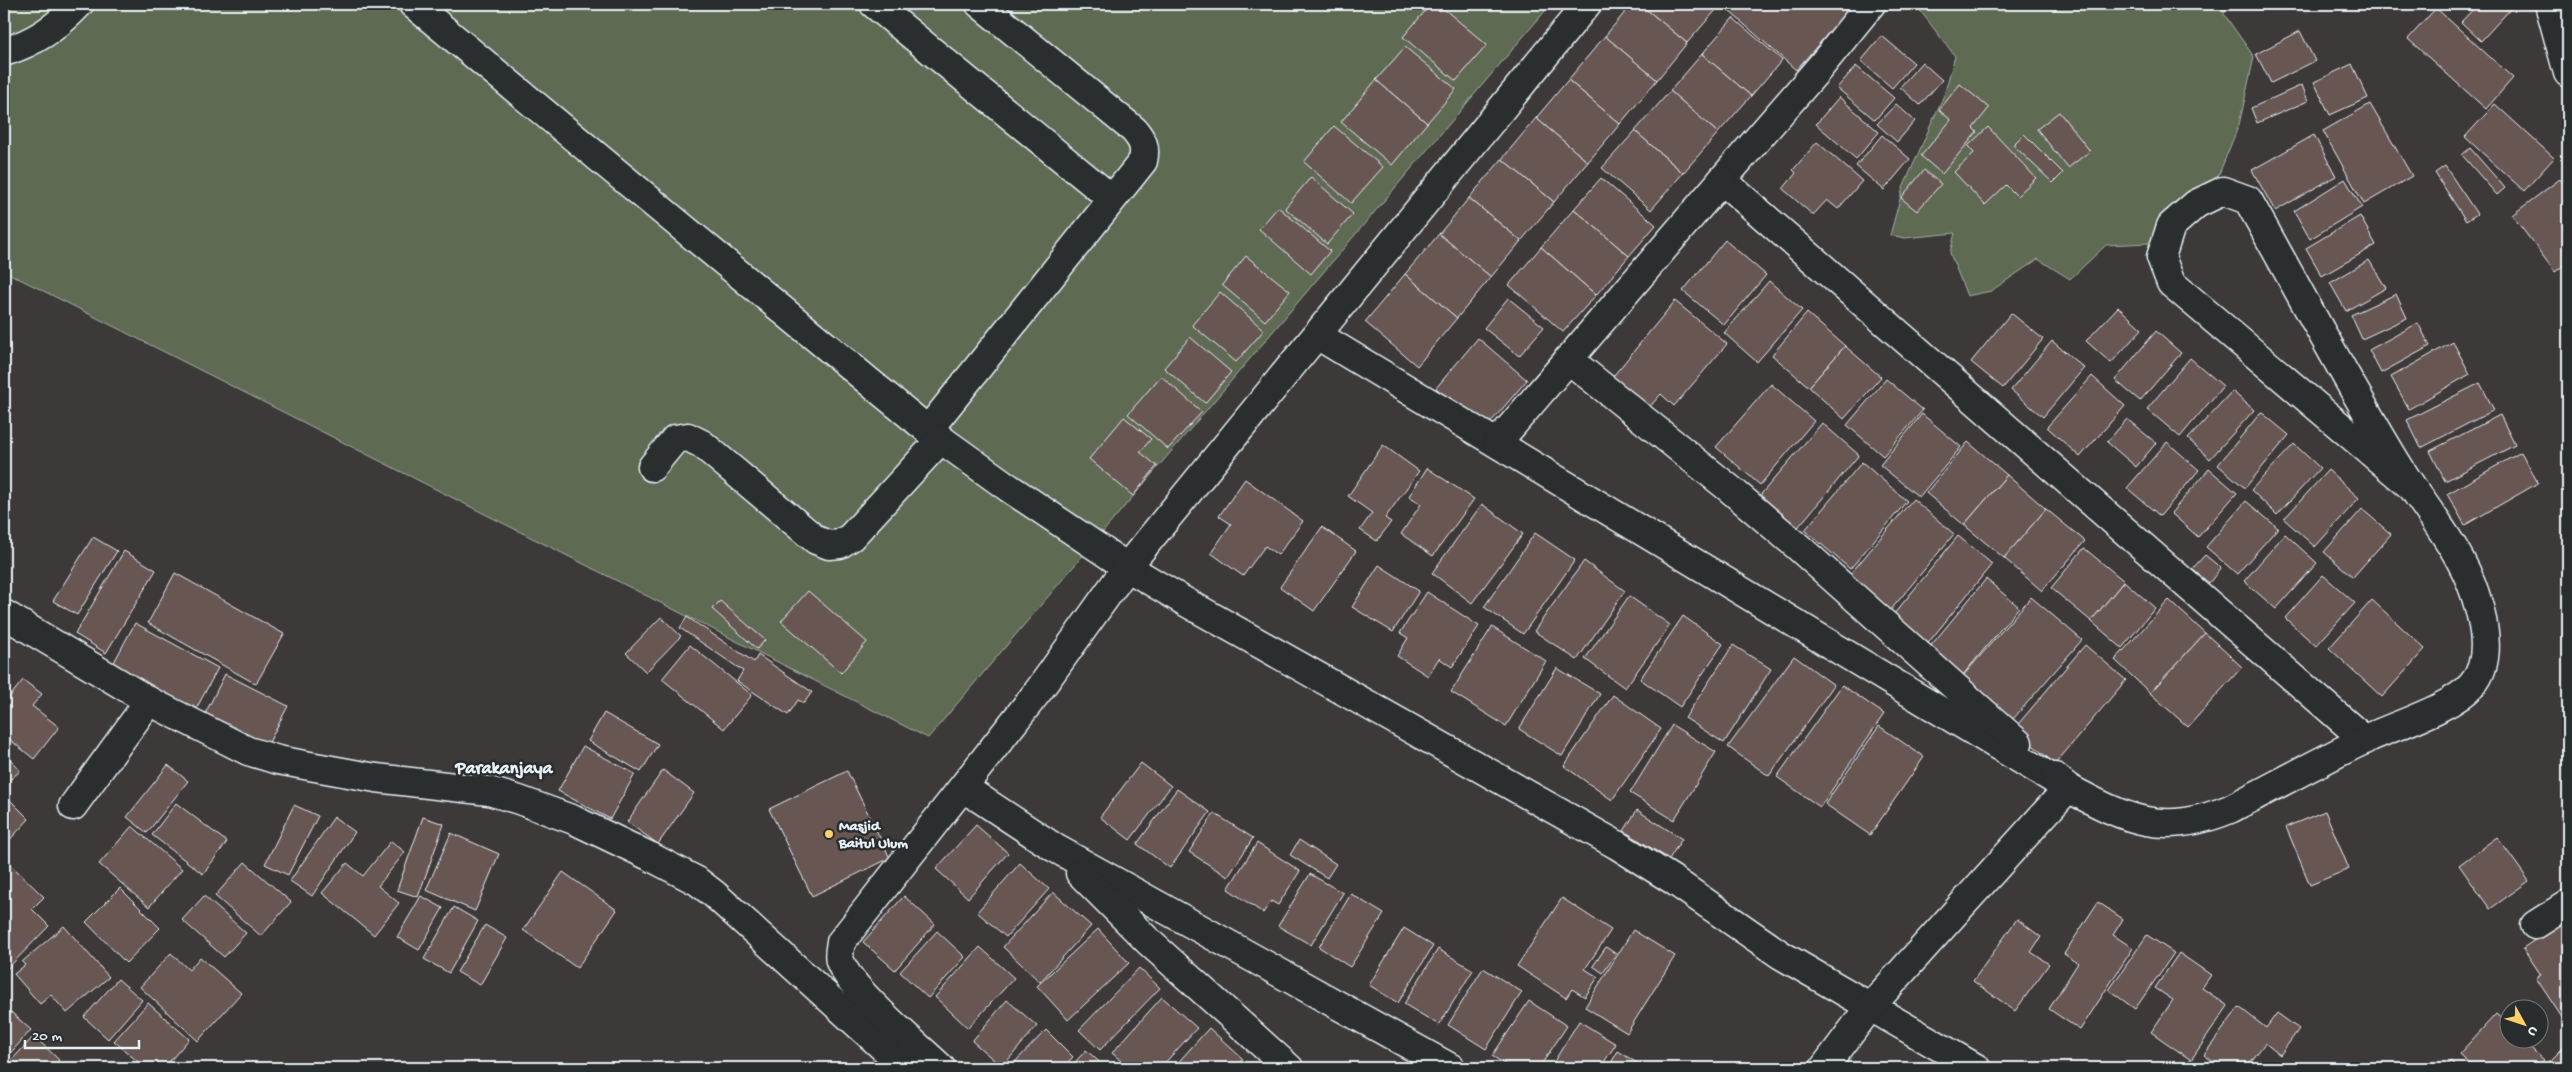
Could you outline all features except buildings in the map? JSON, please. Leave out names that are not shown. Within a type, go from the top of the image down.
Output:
[{"type":"street","points":[[4,52],[26,45],[45,35],[60,24],[79,4]]},
{"type":"street","points":[[413,4],[935,435],[1127,567],[1617,844],[1673,880],[1781,955],[1869,1008],[1976,1068]]},
{"type":"street","points":[[874,4],[1112,200]]},
{"type":"street","points":[[652,466],[675,440],[688,436],[702,444],[816,540],[829,545],[840,544],[864,525],[1143,162],[1146,149],[1142,139],[1127,124],[980,4]]},
{"type":"street","points":[[941,1068],[862,993],[846,974],[839,960],[841,942],[964,788],[1039,690],[1127,567],[1318,336],[1587,4]]},
{"type":"street","points":[[1497,443],[1820,67],[1871,4]]},
{"type":"street","points":[[2549,4],[2568,73]]},
{"type":"street","points":[[1722,180],[2365,740]]},
{"type":"street","points":[[1318,336],[2068,788],[2133,819],[2158,824],[2188,822],[2208,818],[2230,809],[2365,740],[2457,699],[2473,684],[2482,669],[2485,642],[2482,621],[2474,592],[2457,554],[2413,488],[2248,200],[2223,191],[2196,204],[2171,226],[2162,257],[2171,283],[2413,488]]},
{"type":"street","points":[[1568,359],[1730,489],[1796,545],[2068,788]]},
{"type":"street","points":[[4,614],[149,701],[248,751],[278,760],[376,778],[489,791],[574,820],[649,856],[697,881],[714,894],[906,1068]]},
{"type":"street","points":[[73,806],[149,701]]},
{"type":"street","points":[[964,788],[1055,848],[1451,1068]]},
{"type":"street","points":[[1824,1068],[1869,1008],[2068,788]]},
{"type":"street","points":[[1055,848],[1150,942],[1289,1068]]},
{"type":"street","points":[[2535,925],[2568,904]]},
{"type":"green space","points":[[4,4],[1551,4],[928,738],[4,271]]},
{"type":"green space","points":[[1915,4],[2227,4],[2224,14],[2254,57],[2239,125],[2212,191],[2173,208],[2160,221],[2150,243],[2106,245],[2070,279],[2038,259],[1991,291],[1967,296],[1950,253],[1955,233],[1905,238],[1890,235],[1903,188],[1944,95],[1955,56]]},
{"type":"place","name":"Masjid Baitul Ulum","points":[[829,834]]},
{"type":"district","name":"Parakanjaya","points":[[504,767]]}]
